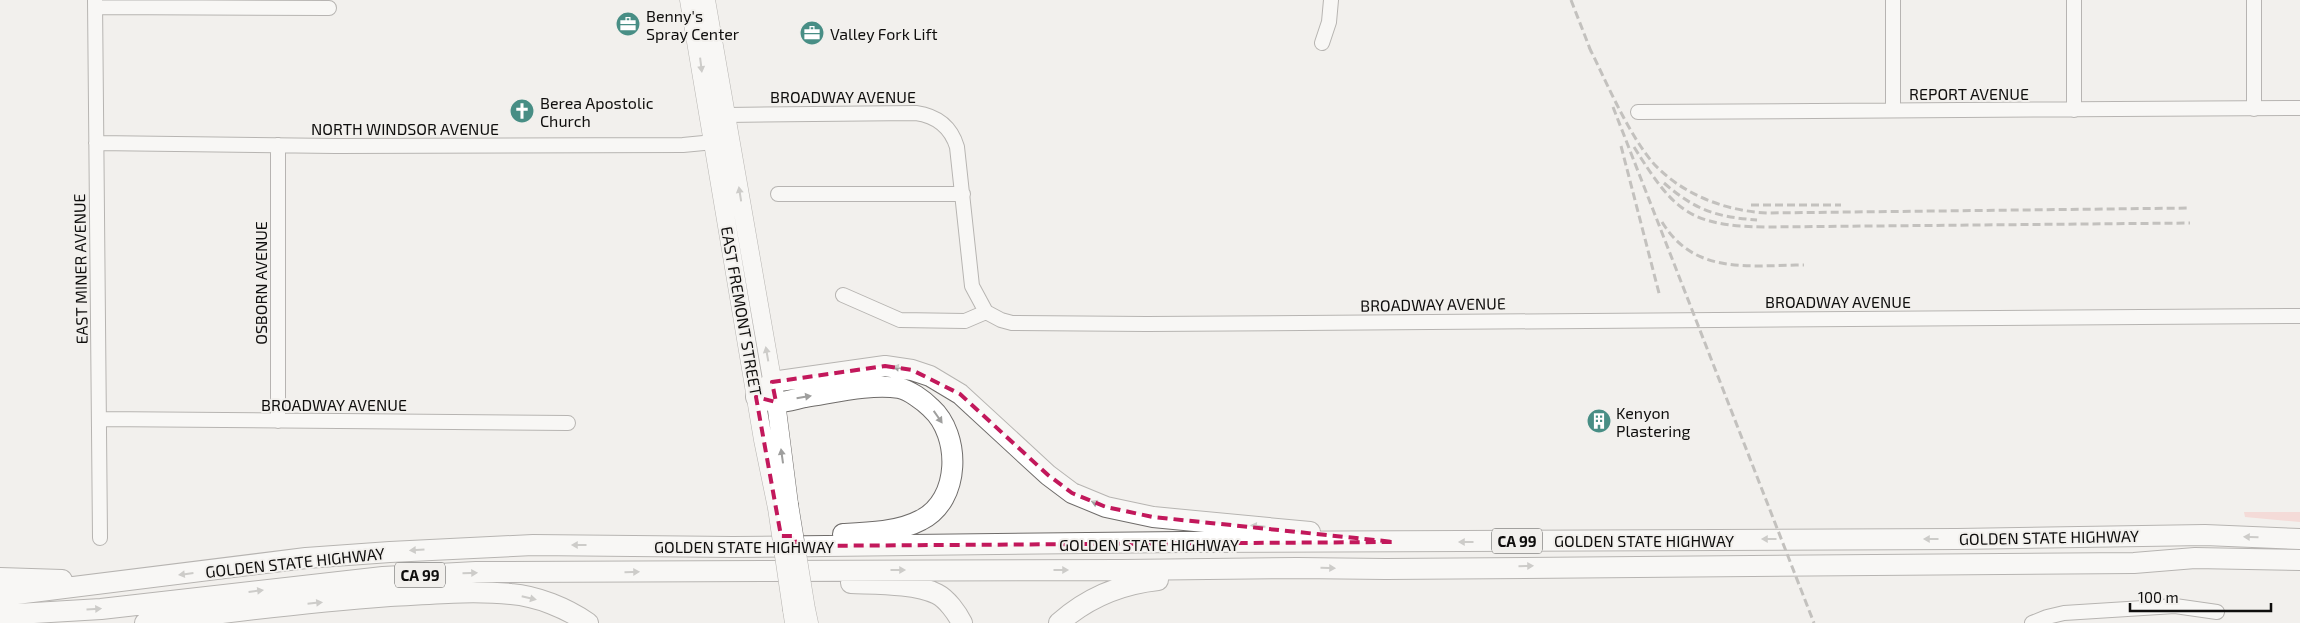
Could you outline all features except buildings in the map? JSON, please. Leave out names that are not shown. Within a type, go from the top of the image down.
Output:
[{"type":"highway","points":[[733,547],[763,537],[855,534],[910,525],[923,519],[939,505],[949,485],[953,458],[947,430],[932,408],[909,392],[900,388],[881,387],[766,400],[772,382],[885,366],[912,370],[930,376],[960,394],[1048,475],[1072,493],[1106,508],[1153,517],[1256,526],[1394,542]]},
{"type":"highway","name":"GOLDEN STATE HIGHWAY","points":[[0,596],[306,558],[399,551],[533,545],[733,547],[2205,535],[2300,539]]},
{"type":"highway","name":"GOLDEN STATE HIGHWAY","points":[[0,614],[101,609],[383,577],[476,572],[1386,569],[2124,563],[2195,558],[2300,560]]},
{"type":"highway","points":[[1058,623],[1075,610],[1107,592],[1135,583],[1297,568]]},
{"type":"highway","points":[[797,570],[813,580],[908,586],[937,594],[950,606],[962,623]]},
{"type":"highway","points":[[0,578],[111,583]]},
{"type":"highway","points":[[145,623],[350,599],[472,593],[512,594],[545,601],[578,616],[588,623]]},
{"type":"highway","points":[[6,623],[46,611]]},
{"type":"main road","name":"EAST FREMONT STREET","points":[[689,0],[723,141],[772,382]]},
{"type":"main road","name":"EAST FREMONT STREET","points":[[706,0],[726,115],[723,141],[800,616]]},
{"type":"street","points":[[1322,43],[1331,15],[1331,0]]},
{"type":"street","points":[[1893,0],[1893,110]]},
{"type":"street","points":[[2074,0],[2074,110]]},
{"type":"street","points":[[2254,0],[2254,108]]},
{"type":"street","points":[[95,4],[329,8]]},
{"type":"street","name":"EAST MINER AVENUE","points":[[95,4],[100,538]]},
{"type":"street","name":"REPORT AVENUE","points":[[1638,112],[2300,108]]},
{"type":"street","name":"BROADWAY AVENUE","points":[[726,115],[916,113],[931,116],[948,129],[955,140],[963,194],[972,286],[986,312],[1001,320],[1027,324],[2300,316]]},
{"type":"street","name":"NORTH WINDSOR AVENUE","points":[[96,143],[673,145],[723,141]]},
{"type":"street","name":"OSBORN AVENUE","points":[[278,145],[278,421]]},
{"type":"street","points":[[778,194],[963,194]]},
{"type":"street","points":[[844,295],[900,320],[965,321],[986,312]]},
{"type":"street","name":"BROADWAY AVENUE","points":[[99,419],[568,423]]},
{"type":"street","points":[[2032,623],[2064,613],[2175,606],[2217,612]]},
{"type":"highlighted area","points":[[885,366],[912,370],[960,394],[1048,475],[1072,493],[1106,507],[1153,517],[1394,542],[796,546],[794,536],[781,536],[756,397],[776,402],[772,382]]},
{"type":"shaded area","points":[[2244,512],[2300,512],[2300,522],[2245,517]]},
{"type":"railway","points":[[1571,0],[1592,54]]},
{"type":"railway","points":[[1589,47],[1635,138],[1654,164],[1692,193],[1721,205],[1752,212],[1767,213],[2190,208]]},
{"type":"railway","points":[[1613,107],[1814,623]]},
{"type":"railway","points":[[1621,146],[1660,297]]},
{"type":"railway","points":[[1634,147],[1661,186],[1686,211],[1701,218],[1740,226],[2190,223]]},
{"type":"railway","points":[[1664,183],[1696,206],[1730,217],[1757,220]]},
{"type":"railway","points":[[1751,205],[1841,205]]},
{"type":"railway","points":[[1662,222],[1675,239],[1691,252],[1707,259],[1725,264],[1744,266],[1804,265]]},
{"type":"place","name":"Benny's Spray Center","points":[[628,24]]},
{"type":"place","name":"Valley Fork Lift","points":[[812,33]]},
{"type":"place","name":"Berea Apostolic Church","points":[[522,111]]},
{"type":"place","name":"Kenyon Plastering","points":[[1599,421]]}]
